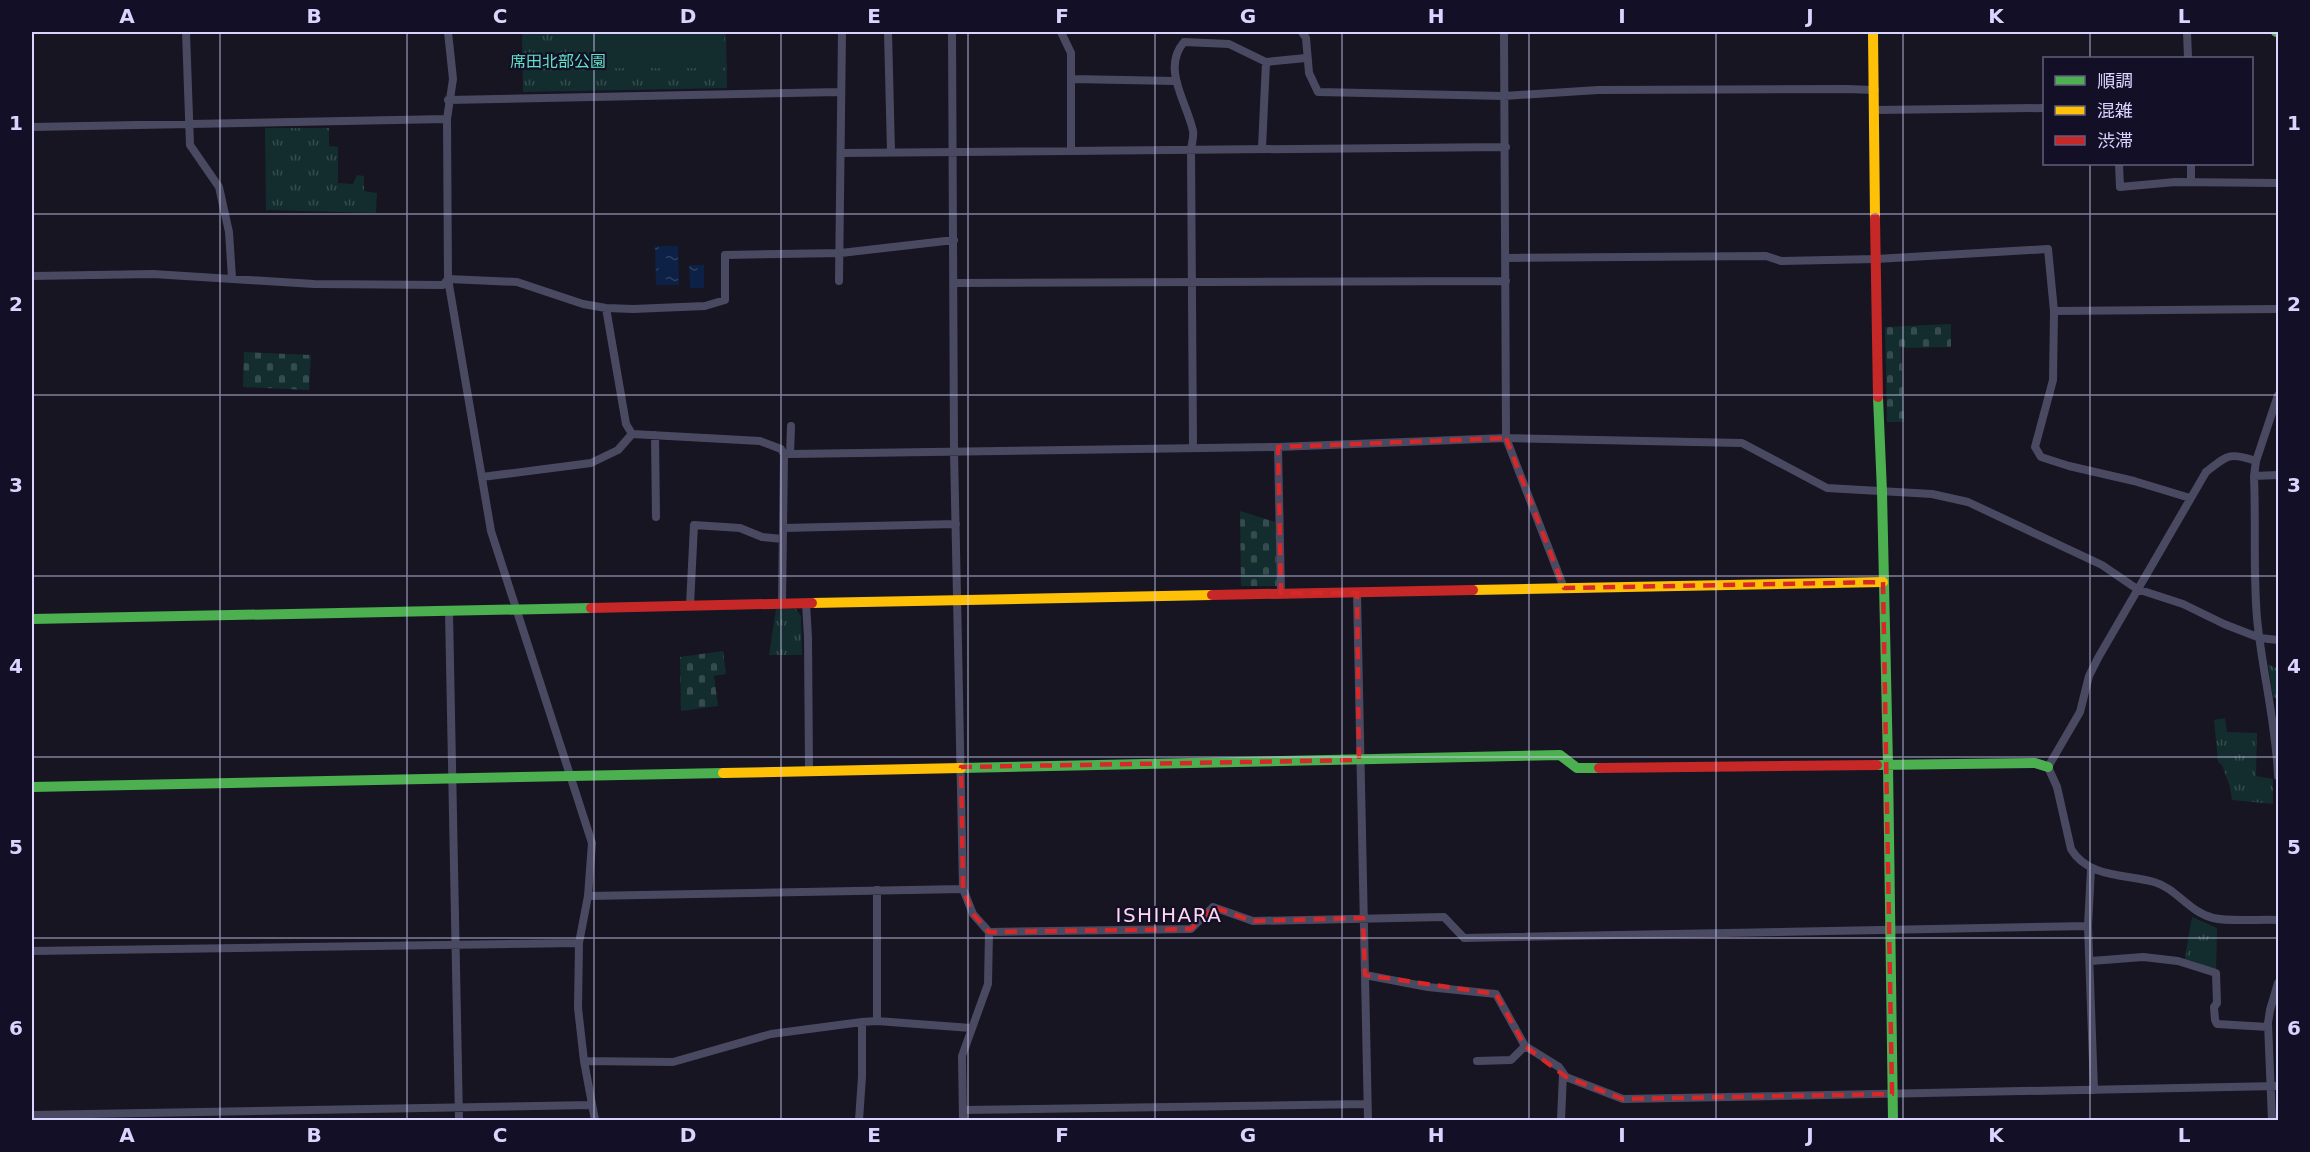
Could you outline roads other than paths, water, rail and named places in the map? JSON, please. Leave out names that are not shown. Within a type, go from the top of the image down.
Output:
[{"type":"street","points":[[186,32],[190,145],[219,187],[229,232],[232,278]]},
{"type":"street","points":[[448,32],[453,79],[448,100],[447,119],[448,279],[491,531],[592,843],[588,896],[579,943],[578,1008],[584,1061],[595,1120]]},
{"type":"street","points":[[839,281],[842,32]]},
{"type":"street","points":[[888,32],[891,152]]},
{"type":"street","points":[[952,32],[954,451],[963,888],[973,914],[988,932],[988,984],[962,1056],[963,1120]]},
{"type":"street","points":[[1061,32],[1071,53],[1071,150]]},
{"type":"street","points":[[1302,32],[1306,38],[1309,73],[1318,92],[1504,96],[1598,90],[1875,90]]},
{"type":"street","points":[[1504,32],[1506,438],[1564,588]]},
{"type":"street","points":[[1873,32],[1878,418],[1882,492],[1888,765],[1893,1120]]},
{"type":"street","points":[[2187,32],[2188,57]]},
{"type":"street","points":[[1193,447],[1191,149],[1193,133],[1175,81],[1177,50],[1184,42],[1229,44],[1266,62],[1306,58]]},
{"type":"street","points":[[1262,148],[1266,62]]},
{"type":"street","points":[[1072,79],[1175,81]]},
{"type":"street","points":[[448,100],[841,92]]},
{"type":"street","points":[[1875,110],[2043,108]]},
{"type":"street","points":[[32,127],[447,119]]},
{"type":"street","points":[[841,153],[1506,147]]},
{"type":"street","points":[[2119,165],[2120,187],[2190,182],[2278,183]]},
{"type":"street","points":[[2190,182],[2191,165]]},
{"type":"street","points":[[448,279],[517,282],[583,304],[606,308],[705,306],[725,300],[725,255],[841,253],[954,240]]},
{"type":"street","points":[[1506,258],[1766,256],[1781,261],[1876,259],[2049,249],[2054,311],[2053,380],[2035,447],[2041,456],[2190,498]]},
{"type":"street","points":[[32,276],[153,274],[314,284],[443,285],[448,279]]},
{"type":"street","points":[[954,284],[1506,280]]},
{"type":"street","points":[[606,308],[627,424],[632,434]]},
{"type":"street","points":[[2054,311],[2278,309]]},
{"type":"street","points":[[2278,395],[2256,460],[2254,476],[2257,617],[2267,694],[2277,741],[2278,776]]},
{"type":"street","points":[[782,604],[782,539],[791,426]]},
{"type":"street","points":[[482,477],[591,463],[618,450],[632,434]]},
{"type":"street","points":[[632,434],[760,441],[781,449],[787,454],[860,455],[954,451],[1278,447],[1506,438],[1742,443],[1827,488],[1932,494],[1981,507],[2102,565],[2137,589],[2183,604],[2260,638],[2278,640]]},
{"type":"street","points":[[655,435],[656,517]]},
{"type":"street","points":[[1278,447],[1281,593]]},
{"type":"street","points":[[2049,767],[2080,712],[2089,676],[2098,658],[2206,471],[2231,455],[2256,460]]},
{"type":"street","points":[[2254,476],[2278,475]]},
{"type":"street","points":[[690,605],[694,525],[740,528],[762,537],[782,539]]},
{"type":"street","points":[[783,528],[956,525]]},
{"type":"street","points":[[32,619],[1883,582]]},
{"type":"street","points":[[1357,593],[1368,1120]]},
{"type":"street","points":[[806,603],[809,770]]},
{"type":"street","points":[[449,612],[459,1120]]},
{"type":"street","points":[[32,787],[1560,755],[1577,768],[2035,763],[2049,767]]},
{"type":"street","points":[[2049,767],[2057,787],[2071,849],[2076,858],[2091,869],[2156,883],[2173,892],[2185,904],[2214,919],[2278,920]]},
{"type":"street","points":[[2091,869],[2088,926],[2094,1090]]},
{"type":"street","points":[[588,896],[963,888]]},
{"type":"street","points":[[877,890],[877,1021]]},
{"type":"street","points":[[988,932],[1191,929],[1213,907],[1253,921],[1444,917],[1464,938],[2088,926]]},
{"type":"street","points":[[32,951],[455,943],[579,943]]},
{"type":"street","points":[[2091,961],[2143,957],[2178,961],[2216,973],[2217,1003],[2214,1007],[2217,1024],[2268,1027]]},
{"type":"street","points":[[1365,975],[1428,987],[1496,994],[1525,1046],[1563,1072],[1566,1077],[1623,1098],[2275,1086]]},
{"type":"street","points":[[2272,1120],[2275,1086],[2268,1027],[2278,982]]},
{"type":"street","points":[[584,1061],[673,1062],[771,1034],[862,1022],[877,1021],[971,1028]]},
{"type":"street","points":[[859,1120],[862,1022]]},
{"type":"street","points":[[1477,1061],[1511,1060],[1525,1046]]},
{"type":"street","points":[[1561,1120],[1563,1072]]},
{"type":"street","points":[[963,1110],[1367,1104]]},
{"type":"street","points":[[32,1115],[592,1105]]},
{"type":"water","points":[[655,246],[678,246],[679,285],[656,285]]},
{"type":"water","points":[[689,265],[704,265],[704,288],[690,288]]},
{"type":"district","name":"ISHIHARA","points":[[1169,915]]},
{"type":"park label","name":"席田北部公園","points":[[558,61]]}]
